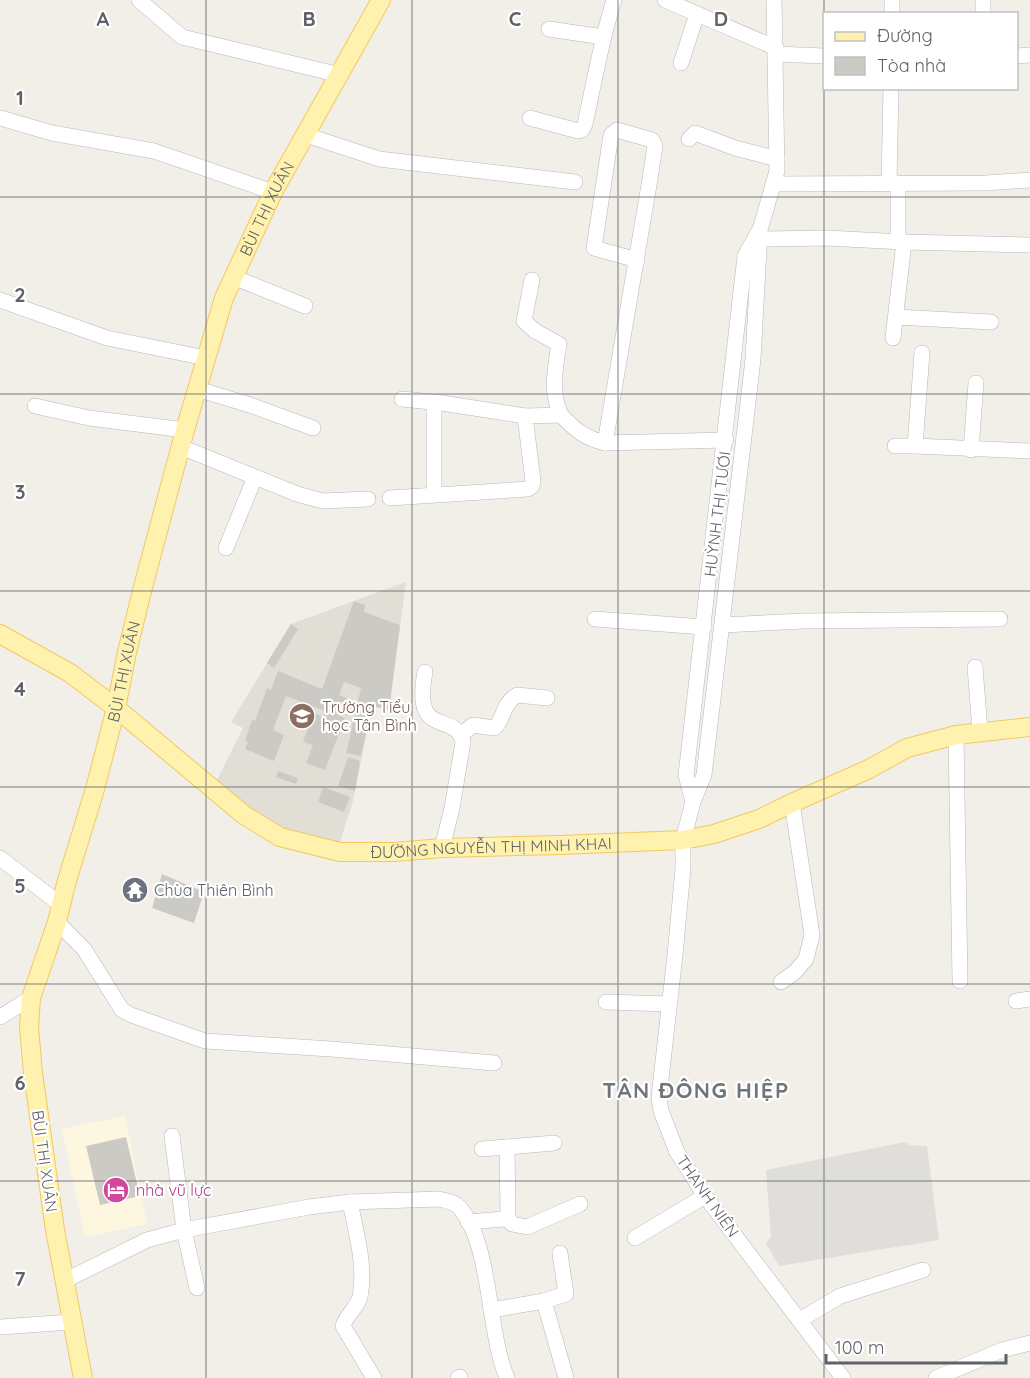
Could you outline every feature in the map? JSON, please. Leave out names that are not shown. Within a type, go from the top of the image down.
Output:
[{"type":"main road","name":"BÙI THỊ XUÂN","points":[[83,1378],[64,1281],[33,1073],[29,1027],[31,998],[59,913],[95,789],[116,708],[127,652],[183,438],[224,298],[273,192],[381,0]]},
{"type":"main road","name":"ĐƯỜNG NGUYỄN THỊ MINH KHAI","points":[[0,634],[70,673],[116,708],[244,815],[280,837],[340,852],[395,852],[442,848],[683,840],[714,834],[759,819],[792,802],[869,769],[907,748],[956,735],[1030,727]]},
{"type":"street","points":[[139,0],[182,37],[340,75]]},
{"type":"street","points":[[530,118],[578,131],[582,130],[603,37],[614,0]]},
{"type":"street","points":[[665,0],[776,51],[823,56]]},
{"type":"street","name":"HUỲNH THỊ TƯƠI","points":[[683,840],[693,802],[704,775],[753,359],[760,235],[777,171],[774,0]]},
{"type":"street","points":[[681,63],[697,14]]},
{"type":"street","points":[[549,29],[603,37]]},
{"type":"street","points":[[891,90],[893,183],[901,242],[893,338]]},
{"type":"street","points":[[0,118],[52,133],[154,151],[273,192]]},
{"type":"street","points":[[605,443],[637,260],[655,146],[652,140],[617,130],[611,135],[594,248],[637,260]]},
{"type":"street","points":[[689,139],[695,133],[735,148],[777,159]]},
{"type":"street","points":[[306,135],[379,159],[575,182]]},
{"type":"street","points":[[773,184],[986,183],[1030,180]]},
{"type":"street","points":[[760,235],[1030,245]]},
{"type":"street","name":"HUỲNH THỊ TƯƠI","points":[[693,802],[686,775],[726,440],[745,256],[760,235]]},
{"type":"street","points":[[233,277],[305,306]]},
{"type":"street","points":[[532,280],[524,321],[535,331],[559,344],[553,385],[554,401],[561,416],[576,432],[585,438],[605,443],[726,440]]},
{"type":"street","points":[[0,300],[106,338],[206,358]]},
{"type":"street","points":[[896,317],[991,322]]},
{"type":"street","points":[[915,446],[922,353]]},
{"type":"street","points":[[971,450],[976,382]]},
{"type":"street","points":[[197,389],[313,428]]},
{"type":"street","points":[[402,399],[525,416],[561,416]]},
{"type":"street","points":[[434,402],[434,494]]},
{"type":"street","points":[[35,406],[183,438],[255,477],[297,494],[323,501],[368,499]]},
{"type":"street","points":[[390,498],[434,494],[477,494],[521,490],[532,486],[525,416]]},
{"type":"street","points":[[895,446],[1030,451]]},
{"type":"street","points":[[226,548],[255,477]]},
{"type":"street","points":[[595,619],[704,627]]},
{"type":"street","points":[[723,625],[804,621],[1000,619]]},
{"type":"street","points":[[975,668],[980,731]]},
{"type":"street","points":[[425,672],[422,702],[427,713],[434,720],[456,729],[462,734],[464,742],[442,848]]},
{"type":"street","points":[[462,734],[473,725],[494,728],[498,725],[501,713],[509,700],[517,695],[547,698]]},
{"type":"street","points":[[696,696],[713,697]]},
{"type":"street","points":[[956,735],[960,981]]},
{"type":"street","points":[[781,982],[795,972],[806,959],[812,935],[792,802]]},
{"type":"street","name":"THANH NIÊN","points":[[683,840],[682,880],[659,1089],[661,1111],[677,1152],[705,1196],[843,1378]]},
{"type":"street","points":[[0,858],[59,913],[123,1010],[131,1015],[205,1041],[494,1063]]},
{"type":"street","points":[[0,1017],[31,998]]},
{"type":"street","points":[[606,1002],[669,1004]]},
{"type":"street","points":[[172,1136],[184,1230],[197,1288]]},
{"type":"street","points":[[482,1149],[554,1143]]},
{"type":"street","points":[[507,1147],[507,1217],[512,1224],[527,1227],[580,1204]]},
{"type":"street","points":[[635,1238],[705,1196]]},
{"type":"street","points":[[64,1281],[147,1240],[184,1230],[309,1207],[350,1202],[439,1199],[453,1202],[460,1208],[468,1222],[480,1255],[500,1356],[507,1378]]},
{"type":"street","points":[[350,1202],[360,1256],[360,1299],[343,1326],[374,1378]]},
{"type":"street","points":[[468,1222],[507,1217]]},
{"type":"street","points":[[491,1310],[544,1301],[566,1294],[560,1253]]},
{"type":"street","points":[[800,1320],[840,1296],[923,1270]]},
{"type":"street","points":[[544,1301],[566,1378]]},
{"type":"street","points":[[0,1327],[71,1322]]},
{"type":"street","points":[[943,1377],[1002,1350],[1030,1343]]},
{"type":"shaded area","name":"Trường Tiểu học Tân Bình","points":[[406,582],[389,710],[372,706],[353,801],[339,845],[283,831],[247,809],[216,782],[243,728],[231,722],[291,624]]},
{"type":"shaded area","points":[[125,1116],[147,1224],[85,1237],[62,1129]]},
{"type":"shaded area","points":[[905,1142],[910,1145],[927,1146],[939,1240],[779,1266],[766,1243],[771,1237],[766,1170]]},
{"type":"building","points":[[354,601],[365,605],[364,612],[400,625],[389,710],[372,706],[361,756],[346,753],[361,688],[344,682],[339,695],[347,698],[340,716],[345,718],[325,770],[306,763],[313,745],[303,742],[314,713],[323,717],[325,711],[286,696],[273,730],[284,735],[274,761],[245,749],[248,742],[245,740],[252,720],[255,721],[267,688],[271,690],[278,671],[322,689]]},
{"type":"building","points":[[291,624],[298,629],[274,668],[267,663]]},
{"type":"building","points":[[348,757],[360,761],[355,791],[338,786]]},
{"type":"building","points":[[278,771],[298,778],[296,784],[276,777]]},
{"type":"building","points":[[323,787],[350,797],[344,812],[318,802]]},
{"type":"building","points":[[162,874],[204,892],[194,923],[152,908]]},
{"type":"building","points":[[126,1137],[140,1196],[100,1205],[86,1146]]},
{"type":"place","name":"Trường Tiểu học Tân Bình","points":[[302,716]]},
{"type":"place","name":"Chùa Thiên Bình","points":[[135,890]]},
{"type":"place","name":"nhà vũ lực","points":[[116,1190]]},
{"type":"district","name":"TÂN ĐÔNG HIỆP","points":[[696,1090]]}]
